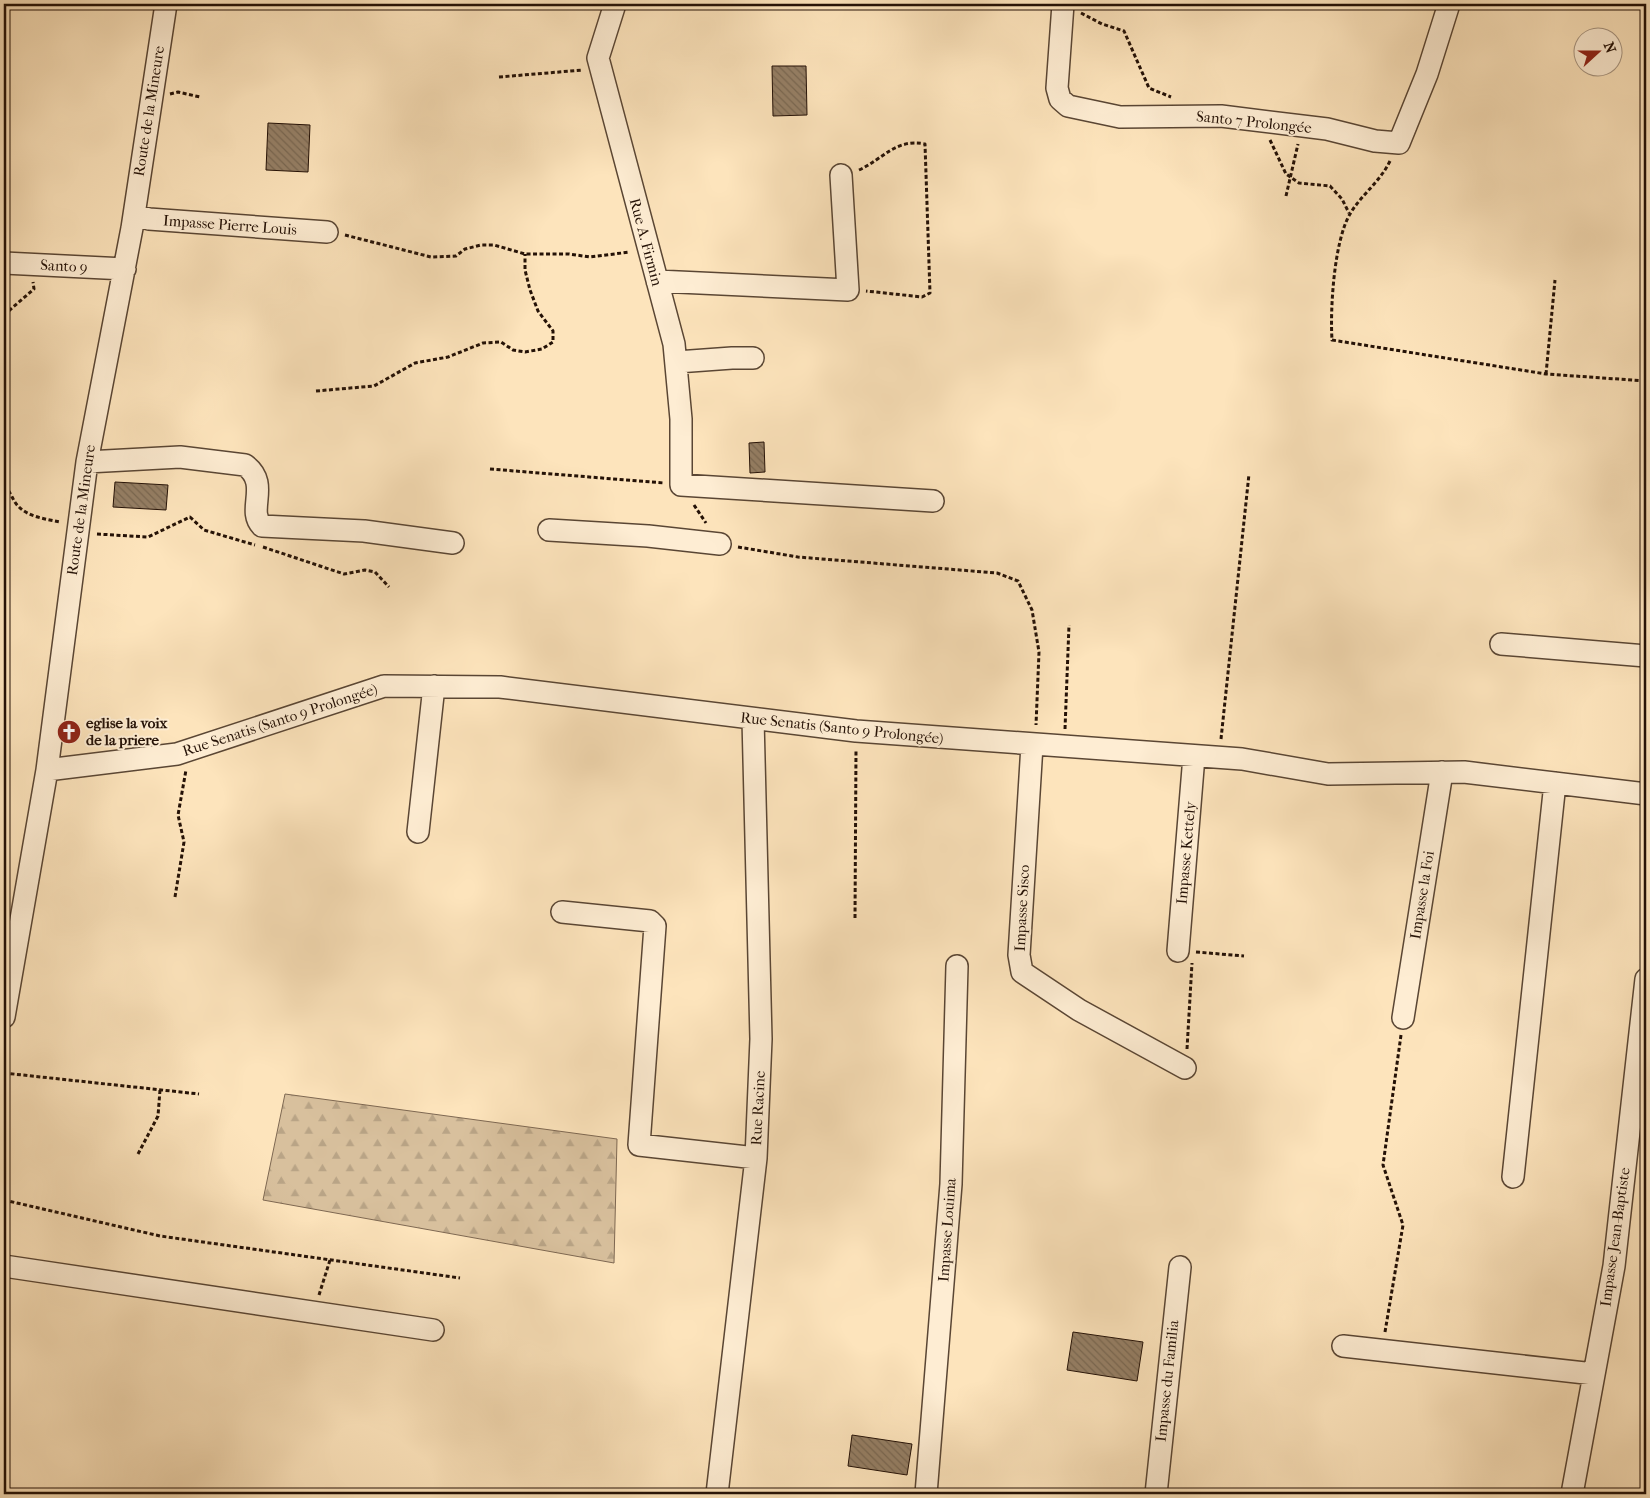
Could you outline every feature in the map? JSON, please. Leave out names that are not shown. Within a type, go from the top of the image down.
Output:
[{"type":"street","name":"Route de la Mineure","points":[[4,1017],[48,770],[87,462],[125,269],[166,4]]},
{"type":"street","name":"Rue A. Firmin","points":[[615,4],[598,58],[677,362],[681,419],[681,485]]},
{"type":"street","points":[[1399,143],[1427,74],[1448,4]]},
{"type":"street","name":"Santo 7 Prolongée","points":[[1071,7],[1057,88],[1060,99],[1068,106],[1120,117],[1221,116],[1327,129],[1375,142],[1399,143]]},
{"type":"street","points":[[657,281],[848,290],[842,174]]},
{"type":"street","name":"Impasse Pierre Louis","points":[[134,215],[149,219],[327,232]]},
{"type":"street","name":"Santo 9","points":[[4,263],[125,269]]},
{"type":"street","points":[[677,362],[753,358]]},
{"type":"street","points":[[87,462],[180,457],[245,465],[253,471],[259,482],[257,519],[262,526],[364,531],[453,543]]},
{"type":"street","points":[[681,485],[933,501]]},
{"type":"street","points":[[549,530],[648,536],[720,544]]},
{"type":"street","points":[[1501,644],[1646,656]]},
{"type":"street","name":"Rue Senatis (Santo 9 Prolongée)","points":[[48,770],[177,754],[384,686],[434,686],[500,687],[856,732],[1242,759],[1328,774],[1464,772],[1646,794]]},
{"type":"street","points":[[418,832],[434,686]]},
{"type":"street","name":"Rue Racine","points":[[717,1494],[756,1158],[762,1040],[753,719]]},
{"type":"street","name":"Impasse Sisco","points":[[1034,745],[1019,955],[1022,972],[1079,1010],[1185,1068]]},
{"type":"street","name":"Impasse Kettely","points":[[1185,952],[1194,756]]},
{"type":"street","name":"Impasse la Foi","points":[[1403,1018],[1442,772]]},
{"type":"street","points":[[1513,1177],[1554,783]]},
{"type":"street","points":[[562,912],[650,921],[655,926],[639,1145],[756,1158]]},
{"type":"street","name":"Impasse Louima","points":[[926,1494],[951,1184],[957,966]]},
{"type":"street","name":"Impasse Jean-Baptiste","points":[[1572,1494],[1614,1266],[1646,978]]},
{"type":"street","points":[[4,1266],[432,1330]]},
{"type":"street","name":"Impasse du Familia","points":[[1156,1494],[1180,1267]]},
{"type":"street","points":[[1343,1346],[1594,1374]]},
{"type":"path","points":[[1071,7],[1084,16],[1124,31],[1149,88],[1181,102],[1195,116]]},
{"type":"path","points":[[499,77],[601,68]]},
{"type":"path","points":[[150,100],[178,92],[200,97]]},
{"type":"path","points":[[1260,122],[1286,174],[1299,183],[1330,186],[1342,199],[1350,214]]},
{"type":"path","points":[[1286,196],[1302,126]]},
{"type":"path","points":[[842,174],[853,173],[866,167],[896,146],[914,142],[925,144],[930,293],[922,297],[848,290]]},
{"type":"path","points":[[1399,143],[1382,176],[1350,214],[1341,239],[1333,283],[1332,340],[1546,374],[1646,381]]},
{"type":"path","points":[[327,232],[400,248],[419,256],[456,256],[464,249],[494,245],[525,254],[569,254],[590,257],[606,253],[648,251]]},
{"type":"path","points":[[316,391],[374,386],[415,363],[448,356],[484,343],[501,342],[513,350],[525,352],[542,349],[553,342],[553,331],[538,311],[530,290],[525,270],[525,254]]},
{"type":"path","points":[[4,315],[34,289],[30,264]]},
{"type":"path","points":[[1546,374],[1555,280]]},
{"type":"path","points":[[490,469],[681,485],[720,544],[798,557],[997,573],[1018,581],[1032,610],[1039,652],[1034,745]]},
{"type":"path","points":[[1219,757],[1249,474]]},
{"type":"path","points":[[4,486],[8,489],[18,506],[34,516],[77,530],[148,537],[190,518],[204,530],[271,548],[344,574],[365,570],[375,572],[389,587]]},
{"type":"path","points":[[1064,747],[1069,625]]},
{"type":"path","points":[[855,918],[856,732]]},
{"type":"path","points":[[175,897],[184,842],[178,814],[190,750]]},
{"type":"path","points":[[1185,1068],[1185,952],[1244,956]]},
{"type":"path","points":[[1382,1350],[1403,1225],[1383,1165],[1403,1018]]},
{"type":"path","points":[[4,1073],[199,1094]]},
{"type":"path","points":[[138,1154],[158,1116],[160,1090]]},
{"type":"path","points":[[4,1200],[160,1236],[460,1278]]},
{"type":"path","points":[[314,1312],[330,1260]]},
{"type":"green space","points":[[285,1094],[617,1139],[614,1263],[263,1200]]},
{"type":"building","points":[[772,66],[806,66],[807,115],[773,116]]},
{"type":"building","points":[[268,123],[310,125],[308,172],[266,170]]},
{"type":"building","points":[[764,442],[765,472],[750,473],[749,443]]},
{"type":"building","points":[[115,482],[168,485],[166,510],[113,507]]},
{"type":"building","points":[[1073,1332],[1143,1342],[1137,1381],[1067,1370]]},
{"type":"building","points":[[852,1435],[912,1444],[907,1475],[848,1466]]},
{"type":"place","name":"eglise la voix de la priere","points":[[69,732]]}]
